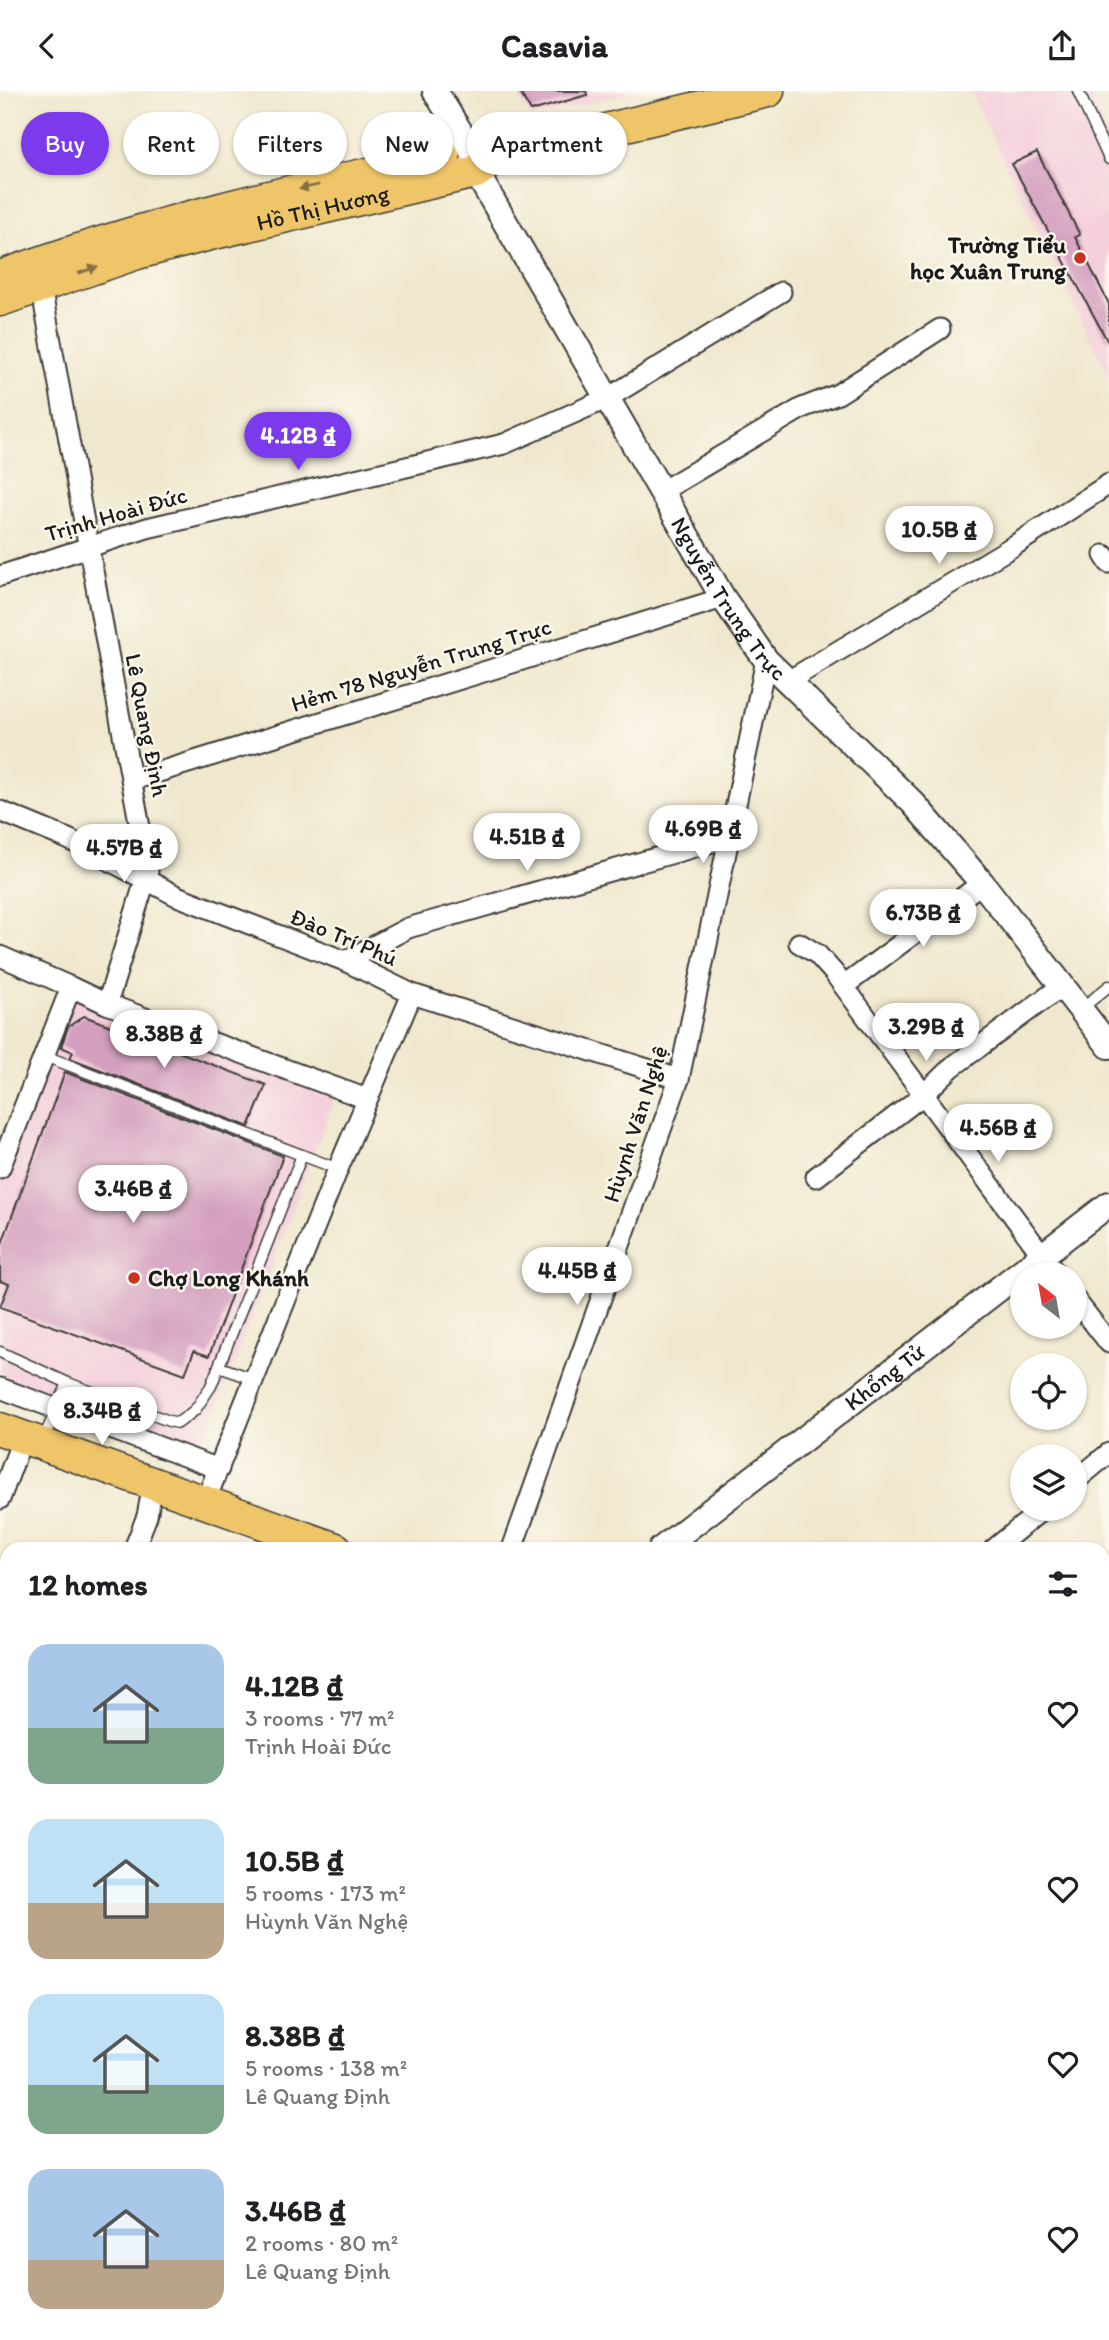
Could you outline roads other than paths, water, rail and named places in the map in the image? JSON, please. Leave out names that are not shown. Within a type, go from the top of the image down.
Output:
[{"type":"main road","name":"Hồ Thị Hương","points":[[599,112],[683,91]]},
{"type":"main road","name":"Hồ Thị Hương","points":[[627,125],[768,91]]},
{"type":"main road","name":"Hồ Thị Hương","points":[[0,277],[39,275],[137,253],[467,163]]},
{"type":"main road","name":"Hồ Thị Hương","points":[[0,300],[39,275]]},
{"type":"main road","points":[[22,1437],[316,1542]]},
{"type":"street","name":"Nguyễn Trung Trực","points":[[435,91],[467,148]]},
{"type":"street","name":"Nguyễn Trung Trực","points":[[482,175],[723,598],[766,660],[913,803],[982,883],[1109,1046]]},
{"type":"street","name":"Lê Quang Định","points":[[39,275],[145,848],[146,881],[107,1004]]},
{"type":"street","name":"Trịnh Hoài Đức","points":[[0,576],[88,546],[226,509],[484,451],[608,398],[781,292]]},
{"type":"street","points":[[662,491],[802,408],[838,394],[940,329]]},
{"type":"street","points":[[788,681],[1015,545],[1109,484]]},
{"type":"street","name":"Hẻm 78 Nguyễn Trung Trực","points":[[133,780],[723,598]]},
{"type":"street","name":"Hùynh Văn Nghệ","points":[[514,1542],[679,1079],[766,660]]},
{"type":"street","name":"Đào Trí Phú","points":[[0,811],[68,839],[146,881],[345,961],[412,994],[679,1079]]},
{"type":"street","points":[[345,961],[408,928],[730,837]]},
{"type":"street","points":[[844,986],[982,883]]},
{"type":"street","points":[[799,943],[817,954],[844,986],[922,1096],[1047,1262]]},
{"type":"street","points":[[0,956],[107,1004],[367,1099]]},
{"type":"street","points":[[816,1177],[922,1096],[953,1067],[1062,986]]},
{"type":"street","points":[[0,1168],[71,988]]},
{"type":"street","points":[[205,1502],[338,1169],[412,994]]},
{"type":"street","name":"Khổng Tử","points":[[1052,1262],[1109,1205]]},
{"type":"street","name":"Khổng Tử","points":[[671,1542],[1010,1294]]},
{"type":"street","points":[[1087,1315],[1109,1343]]},
{"type":"street","points":[[0,1388],[219,1469]]},
{"type":"street","points":[[0,1499],[22,1437]]},
{"type":"street","points":[[1087,1471],[1109,1453]]},
{"type":"street","points":[[137,1542],[153,1484]]},
{"type":"street","points":[[1003,1542],[1028,1521]]},
{"type":"lane","points":[[1078,91],[1109,159]]},
{"type":"lane","points":[[1081,1009],[1109,986]]},
{"type":"lane","points":[[45,1056],[338,1169]]},
{"type":"lane","points":[[0,1352],[68,1383],[178,1423],[195,1410],[211,1387],[302,1155]]},
{"type":"lane","points":[[219,1367],[254,1379]]},
{"type":"lane","points":[[22,1437],[57,1409],[68,1383]]},
{"type":"place","name":"Trường Tiểu học Xuân Trung","points":[[1080,258]]},
{"type":"place","name":"Chợ Long Khánh","points":[[134,1278]]}]
